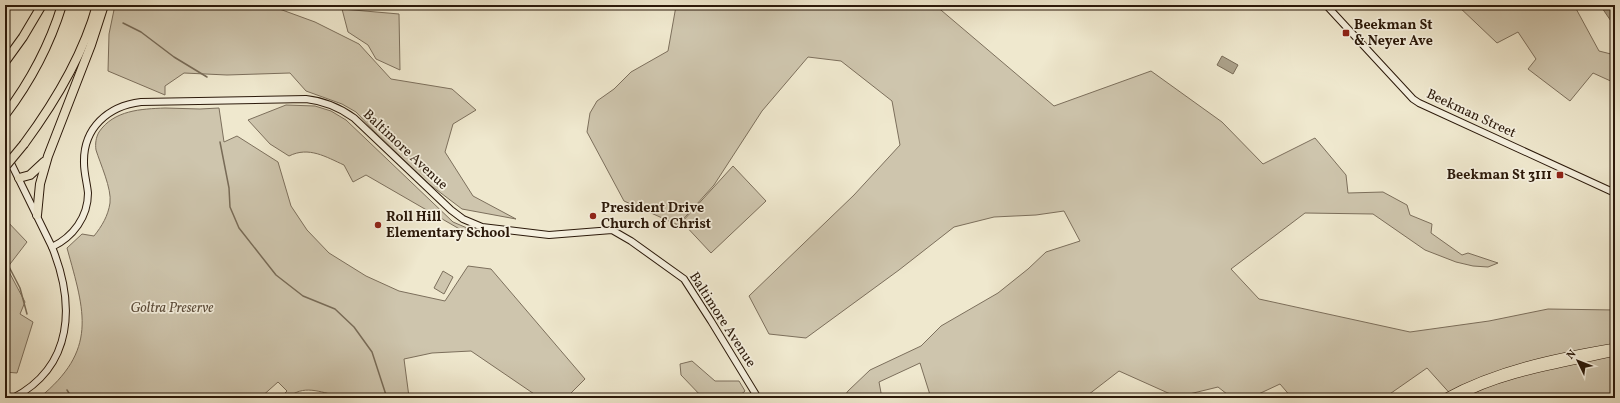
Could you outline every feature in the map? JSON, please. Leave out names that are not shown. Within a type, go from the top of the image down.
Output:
[{"type":"highway","points":[[5,62],[23,37],[42,5]]},
{"type":"highway","points":[[6,114],[22,91],[40,59],[62,5]]},
{"type":"highway","points":[[5,167],[24,144],[67,80],[80,52],[97,5]]},
{"type":"highway","points":[[37,215],[40,184],[48,156],[91,45],[104,5]]},
{"type":"highway","points":[[19,178],[30,175],[34,172],[48,156]]},
{"type":"main road","points":[[1444,398],[1480,381],[1510,370],[1615,347]]},
{"type":"main road","points":[[1456,398],[1477,388],[1513,376],[1615,352]]},
{"type":"street","name":"Beekman Street","points":[[1326,5],[1413,99],[1419,103],[1615,193]]},
{"type":"street","name":"Baltimore Avenue","points":[[52,247],[62,242],[73,231],[83,216],[86,209],[88,194],[84,163],[85,145],[92,129],[100,120],[114,109],[122,105],[140,102],[306,99],[321,102],[338,108],[354,118],[450,210],[474,224],[498,229],[549,235],[612,230],[632,241],[684,279],[758,398]]},
{"type":"street","points":[[5,151],[59,263],[67,304],[64,335],[54,358],[43,374],[30,387],[13,398]]},
{"type":"green space","points":[[115,5],[273,5],[274,7],[315,22],[359,44],[391,79],[452,89],[476,110],[453,124],[445,152],[473,196],[516,219],[462,209],[429,184],[356,112],[342,104],[306,91],[290,73],[227,75],[184,73],[165,86],[165,95],[108,71],[109,34]]},
{"type":"green space","points":[[675,5],[935,5],[1054,106],[1151,71],[1222,122],[1263,164],[1315,138],[1346,175],[1348,193],[1383,192],[1407,205],[1410,215],[1432,224],[1431,233],[1462,255],[1468,253],[1498,263],[1488,267],[1473,266],[1456,262],[1425,250],[1373,214],[1305,213],[1231,269],[1259,299],[1410,332],[1489,321],[1548,309],[1615,310],[1615,398],[1454,398],[1427,368],[1384,398],[1292,398],[1280,384],[1250,398],[1232,398],[1218,387],[1177,397],[1119,371],[1084,398],[931,398],[920,363],[879,382],[882,398],[843,398],[848,391],[870,370],[921,346],[941,326],[998,293],[1028,269],[1046,252],[1080,241],[1064,211],[1036,215],[994,217],[954,227],[899,270],[806,338],[769,334],[749,296],[854,195],[900,145],[892,101],[841,61],[808,57],[762,111],[714,185],[678,225],[624,201],[587,132],[590,113],[597,101],[614,89],[631,72],[668,51]]},
{"type":"green space","points":[[1457,5],[1574,5],[1599,51],[1615,55],[1615,83],[1593,73],[1570,101],[1528,69],[1536,59],[1518,32],[1497,43]]},
{"type":"green space","points":[[342,9],[399,14],[400,70],[376,59],[368,45],[348,32]]},
{"type":"green space","points":[[286,105],[315,106],[331,111],[346,120],[453,222],[467,228],[463,231],[366,175],[353,182],[344,165],[331,159],[310,152],[296,153],[289,156],[270,144],[248,120]]},
{"type":"green space","name":"Goltra Preserve","points":[[165,108],[219,108],[224,142],[237,136],[278,162],[291,206],[307,230],[329,253],[366,276],[399,291],[445,301],[468,266],[491,269],[585,379],[566,398],[540,398],[471,351],[432,353],[404,359],[409,397],[411,398],[339,398],[338,396],[306,390],[300,391],[288,398],[280,398],[287,391],[278,382],[260,398],[39,398],[58,380],[71,363],[79,347],[82,329],[82,311],[79,292],[67,248],[82,234],[94,236],[108,212],[110,203],[109,191],[96,150],[98,134],[105,125],[120,115],[138,110]]},
{"type":"green space","points":[[733,166],[766,201],[711,253],[682,222]]},
{"type":"green space","points":[[5,219],[27,242],[7,268],[25,302],[20,314],[33,322],[17,373],[5,372]]},
{"type":"green space","points":[[443,271],[453,277],[444,294],[434,288]]},
{"type":"green space","points":[[692,361],[715,381],[739,381],[745,391],[737,398],[703,398],[681,375],[680,364]]},
{"type":"shaded area","points":[[1600,5],[1615,5],[1615,27]]},
{"type":"shaded area","points":[[1222,56],[1238,65],[1233,74],[1217,65]]},
{"type":"waterway","points":[[123,23],[141,32],[174,57],[207,77]]},
{"type":"waterway","points":[[220,142],[229,188],[230,207],[239,228],[276,275],[303,296],[335,309],[354,327],[372,352],[387,398]]},
{"type":"waterway","points":[[5,259],[20,288],[27,314]]},
{"type":"waterway","points":[[67,390],[72,398]]},
{"type":"place","name":"Beekman St & Neyer Ave","points":[[1346,33]]},
{"type":"place","name":"Beekman St 3111","points":[[1560,175]]},
{"type":"place","name":"President Drive Church of Christ","points":[[593,216]]},
{"type":"place","name":"Roll Hill Elementary School","points":[[378,225]]}]
